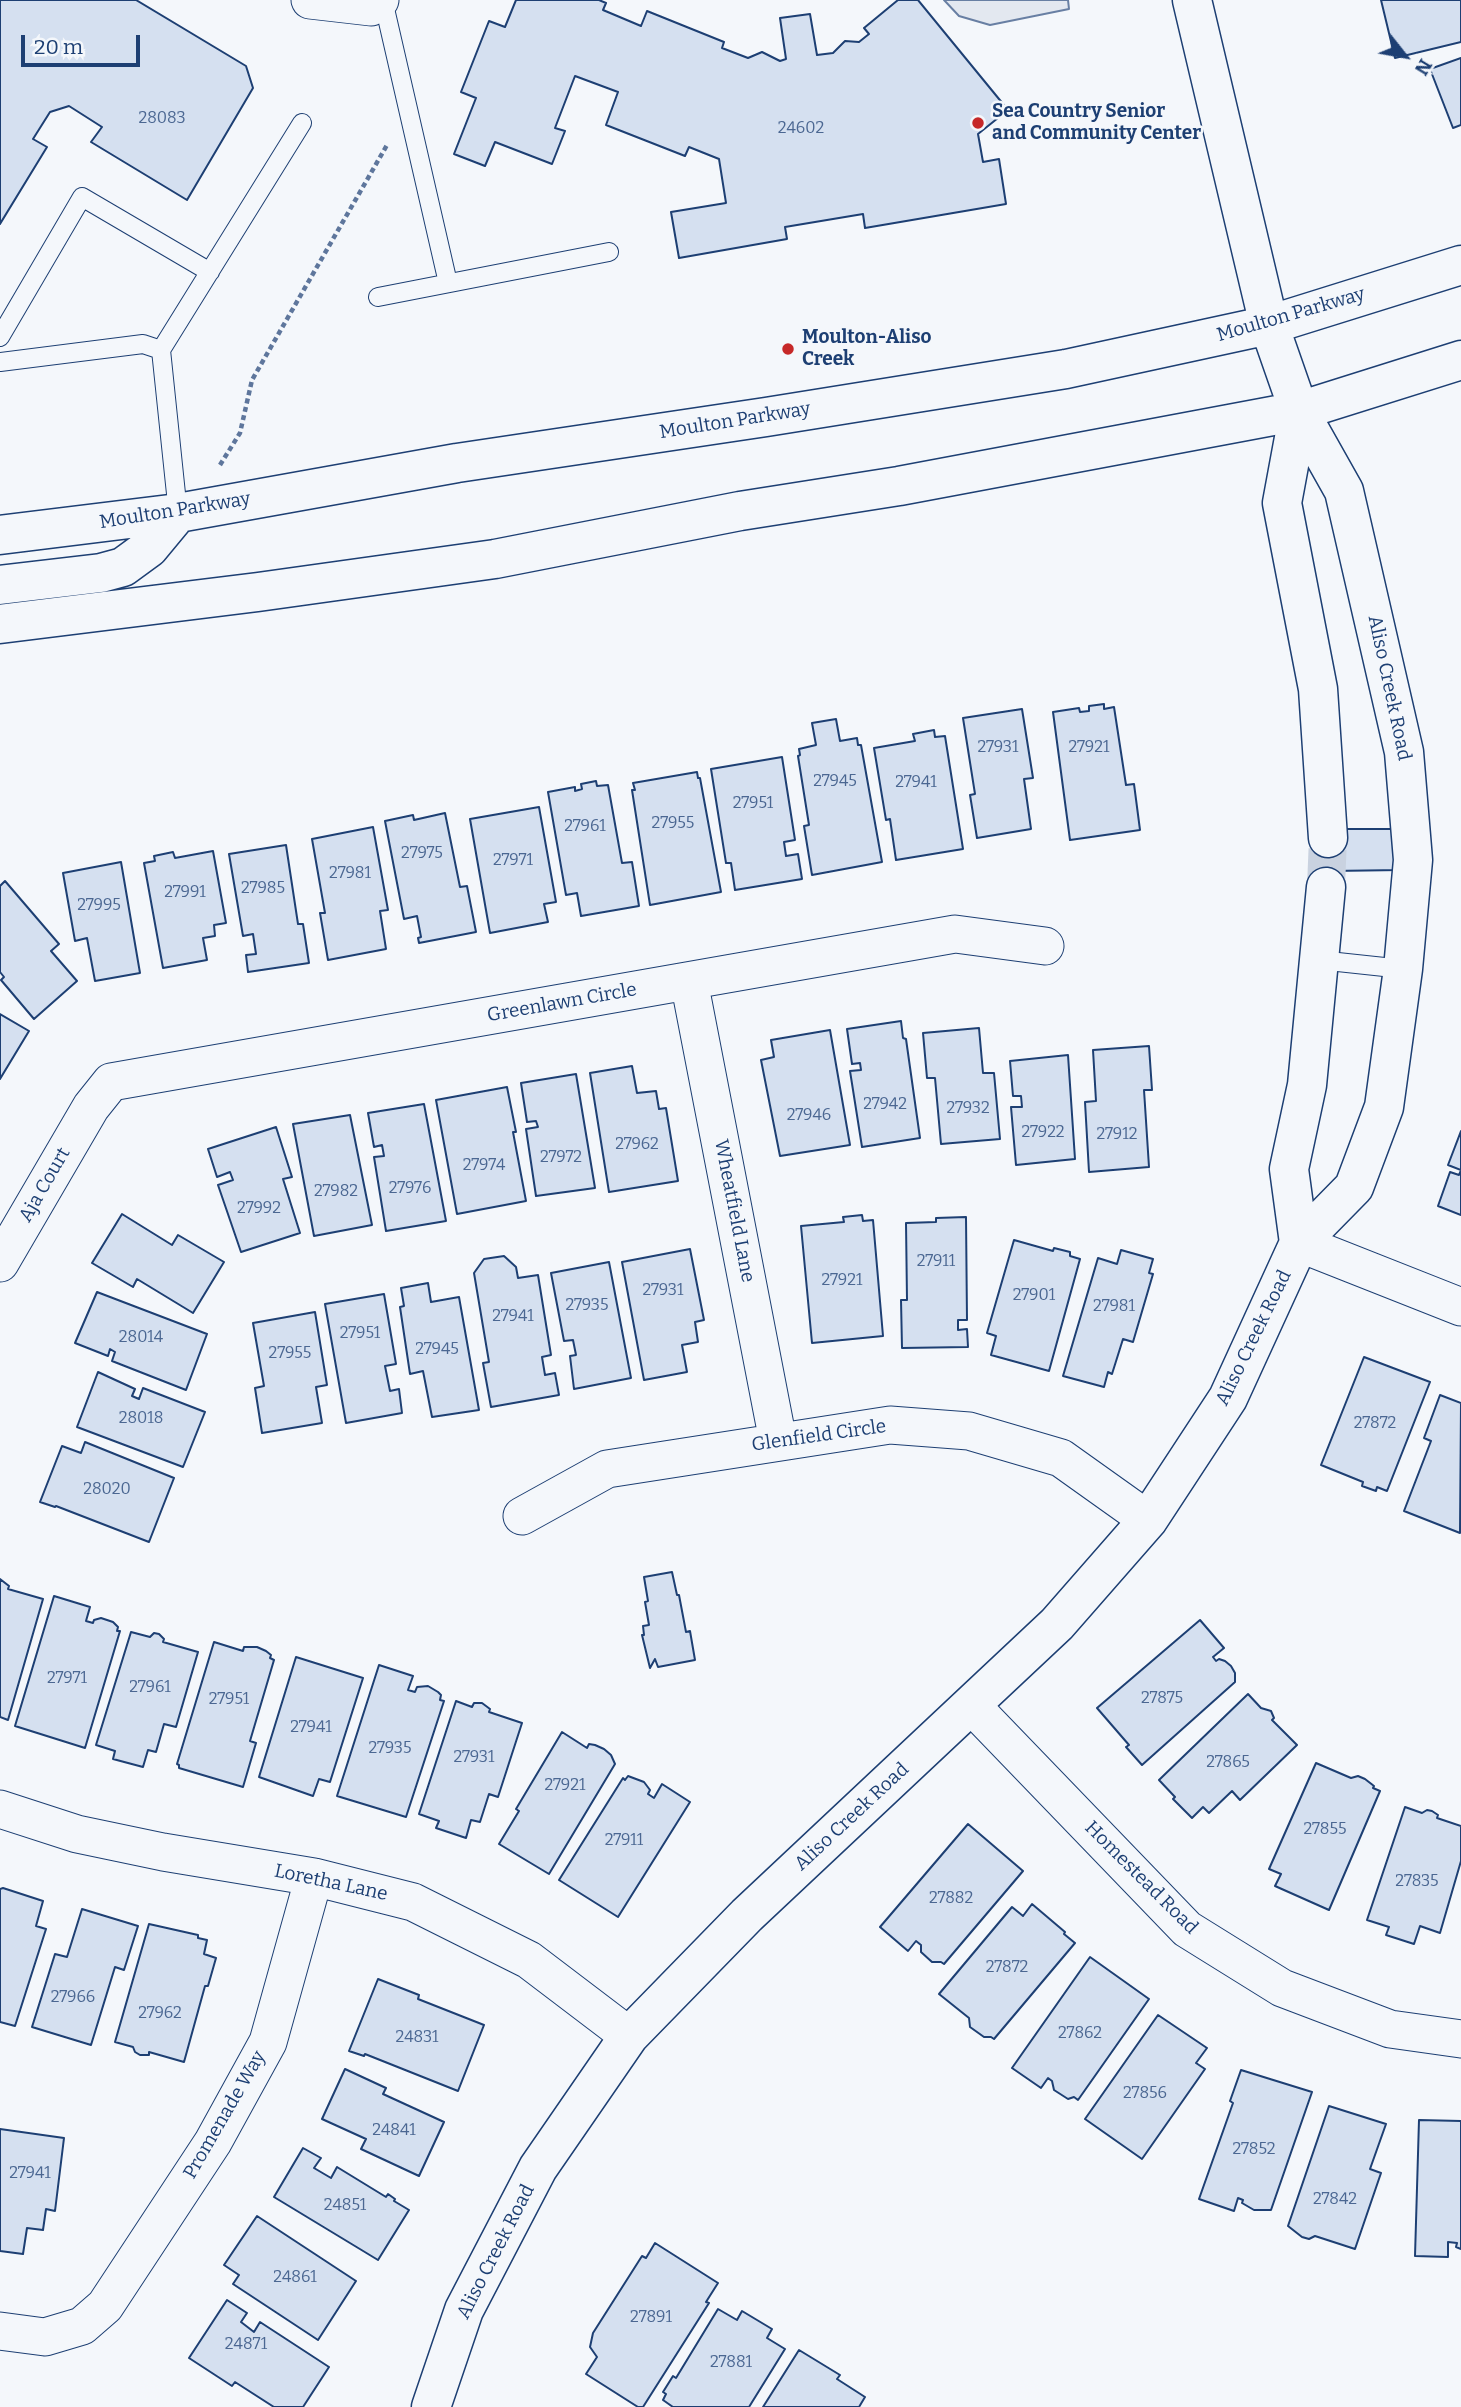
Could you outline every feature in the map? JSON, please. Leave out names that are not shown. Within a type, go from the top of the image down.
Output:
[{"type":"main road","name":"Aliso Creek Road","points":[[431,2407],[464,2310],[538,2168],[629,2036],[747,1915],[1057,1624],[1148,1520],[1227,1398],[1299,1243],[1354,1187],[1384,1107],[1403,969],[1413,860],[1404,751],[1344,491],[1299,411],[1269,326],[1192,0]]},
{"type":"main road","name":"Moulton Parkway","points":[[0,536],[185,512],[457,463],[1066,369],[1269,326],[1461,265]]},
{"type":"main road","points":[[0,624],[495,559],[740,511],[899,486],[1299,411],[1461,360]]},
{"type":"main road","name":"Aliso Creek Road","points":[[1299,411],[1282,503],[1318,689],[1328,838]]},
{"type":"main road","points":[[0,585],[102,573],[123,567],[149,548],[185,512]]},
{"type":"main road","points":[[1299,1243],[1289,1169],[1307,1085],[1326,887]]},
{"type":"street","points":[[310,0],[371,7],[382,0]]},
{"type":"street","name":"Greenlawn Circle","points":[[91,1107],[111,1082],[144,1074],[955,934],[1045,946]]},
{"type":"street","name":"Wheatfield Lane","points":[[689,981],[778,1441]]},
{"type":"street","name":"Aja Court","points":[[0,1263],[91,1107]]},
{"type":"street","points":[[1299,1243],[1461,1307]]},
{"type":"street","name":"Glenfield Circle","points":[[522,1516],[607,1469],[890,1425],[969,1431],[1061,1458],[1148,1520]]},
{"type":"street","name":"Homestead Road","points":[[972,1706],[1187,1929],[1282,1988],[1390,2029],[1461,2039]]},
{"type":"street","name":"Loretha Lane","points":[[0,1809],[77,1833],[163,1852],[314,1877],[412,1902],[529,1960],[629,2036]]},
{"type":"street","name":"Promenade Way","points":[[0,2331],[45,2337],[82,2326],[105,2306],[213,2143],[268,2042],[314,1877]]},
{"type":"lane","points":[[382,0],[448,284]]},
{"type":"lane","points":[[185,512],[161,350],[302,123]]},
{"type":"lane","points":[[0,337],[82,197],[209,272]]},
{"type":"lane","points":[[378,297],[609,252]]},
{"type":"lane","points":[[0,362],[143,344],[161,350]]},
{"type":"lane","points":[[1319,960],[1403,969]]},
{"type":"path","points":[[185,512],[240,433],[252,380],[408,109]]},
{"type":"shaded area","points":[[944,0],[1068,0],[1069,9],[990,25],[959,16]]},
{"type":"building","points":[[0,0],[136,0],[246,66],[253,88],[187,200],[91,142],[102,127],[69,106],[50,112],[33,139],[47,147],[0,224]]},
{"type":"building","points":[[516,0],[599,0],[606,3],[603,10],[641,26],[647,11],[724,42],[722,48],[748,58],[762,52],[780,61],[786,59],[780,18],[810,14],[817,55],[833,53],[845,41],[859,42],[869,34],[864,28],[898,0],[918,0],[1008,110],[978,134],[983,162],[999,159],[1006,204],[865,228],[863,214],[785,227],[787,239],[679,258],[671,212],[726,203],[719,159],[689,147],[685,156],[606,125],[618,92],[575,76],[555,128],[565,131],[552,164],[495,142],[485,166],[454,154],[476,98],[461,92],[489,21],[505,27]]},
{"type":"building","points":[[1381,0],[1461,0],[1461,42],[1395,58]]},
{"type":"building","points":[[1461,58],[1461,125],[1453,128],[1430,69]]},
{"type":"building","points":[[1104,704],[1104,709],[1114,707],[1126,785],[1134,784],[1140,830],[1070,840],[1053,712],[1079,708],[1080,712],[1089,711],[1089,706]]},
{"type":"building","points":[[1022,709],[1033,778],[1024,779],[1031,829],[977,838],[970,795],[975,794],[963,718]]},
{"type":"building","points":[[836,719],[840,741],[857,738],[858,745],[861,745],[882,862],[812,875],[804,826],[809,825],[799,749],[816,745],[812,723]]},
{"type":"building","points":[[934,730],[935,737],[945,736],[963,849],[896,860],[890,819],[886,820],[874,748],[915,741],[913,734]]},
{"type":"building","points":[[782,757],[795,840],[784,842],[786,856],[798,854],[802,879],[735,890],[731,863],[726,863],[711,769]]},
{"type":"building","points":[[697,772],[721,892],[650,905],[633,783]]},
{"type":"building","points":[[596,781],[597,786],[608,785],[622,863],[632,862],[639,906],[581,916],[577,893],[566,895],[548,792],[575,787],[575,791],[582,789],[581,784]]},
{"type":"building","points":[[539,807],[556,902],[544,904],[548,922],[490,933],[470,819]]},
{"type":"building","points":[[445,813],[460,887],[467,886],[476,932],[419,943],[418,938],[421,937],[417,916],[404,919],[385,821],[413,815],[414,820]]},
{"type":"building","points":[[373,827],[388,910],[380,911],[386,949],[328,960],[320,913],[325,913],[312,839]]},
{"type":"building","points":[[1332,829],[1401,829],[1401,870],[1331,871]]},
{"type":"building","points":[[286,845],[298,924],[303,924],[309,963],[248,972],[246,955],[256,954],[253,934],[243,936],[229,854]]},
{"type":"building","points":[[213,851],[226,923],[214,925],[215,936],[203,938],[207,960],[163,968],[144,863],[155,861],[154,856],[173,852],[175,858]]},
{"type":"building","points":[[121,862],[140,973],[95,981],[87,938],[75,941],[63,873]]},
{"type":"building","points":[[5,881],[59,944],[51,951],[77,981],[34,1019],[1,980],[4,977],[0,972],[0,886]]},
{"type":"building","points":[[0,1014],[29,1031],[0,1079]]},
{"type":"building","points":[[901,1021],[920,1138],[862,1147],[850,1071],[861,1070],[860,1063],[852,1064],[847,1029]]},
{"type":"building","points":[[979,1028],[983,1073],[994,1073],[1000,1139],[941,1144],[935,1078],[927,1078],[923,1033]]},
{"type":"building","points":[[830,1030],[850,1145],[780,1156],[761,1060],[774,1057],[771,1040]]},
{"type":"building","points":[[1149,1046],[1152,1090],[1144,1090],[1149,1167],[1089,1172],[1085,1102],[1096,1101],[1093,1050]]},
{"type":"building","points":[[1068,1055],[1075,1159],[1016,1165],[1011,1107],[1022,1107],[1021,1096],[1013,1096],[1010,1061]]},
{"type":"building","points":[[632,1066],[637,1093],[656,1091],[659,1109],[666,1108],[678,1181],[609,1192],[590,1073]]},
{"type":"building","points":[[576,1074],[595,1188],[536,1196],[526,1129],[538,1127],[536,1121],[527,1122],[521,1083]]},
{"type":"building","points":[[507,1087],[526,1201],[457,1214],[436,1100]]},
{"type":"building","points":[[424,1104],[446,1221],[386,1231],[374,1157],[384,1156],[382,1145],[374,1147],[368,1113]]},
{"type":"building","points":[[350,1115],[372,1225],[314,1236],[293,1124]]},
{"type":"building","points":[[276,1127],[292,1177],[283,1179],[300,1233],[241,1252],[218,1185],[233,1180],[230,1172],[217,1177],[208,1149]]},
{"type":"building","points":[[1461,1131],[1461,1170],[1448,1165]]},
{"type":"building","points":[[1461,1170],[1461,1215],[1438,1206],[1450,1172],[1459,1175]]},
{"type":"building","points":[[122,1214],[172,1245],[178,1235],[224,1262],[193,1313],[137,1279],[133,1287],[92,1263]]},
{"type":"building","points":[[862,1215],[863,1221],[873,1220],[883,1336],[812,1343],[801,1226],[844,1222],[843,1217]]},
{"type":"building","points":[[966,1217],[967,1320],[958,1320],[958,1330],[967,1329],[968,1347],[902,1348],[901,1300],[907,1300],[906,1223]]},
{"type":"building","points":[[1014,1240],[1053,1251],[1054,1248],[1070,1252],[1070,1256],[1080,1259],[1049,1371],[991,1355],[996,1336],[987,1333]]},
{"type":"building","points":[[690,1249],[704,1320],[695,1322],[698,1342],[682,1345],[687,1372],[644,1380],[622,1262]]},
{"type":"building","points":[[1121,1250],[1153,1259],[1149,1273],[1153,1274],[1133,1342],[1123,1339],[1112,1374],[1108,1372],[1104,1387],[1063,1376],[1098,1258],[1117,1264]]},
{"type":"building","points":[[504,1256],[516,1267],[518,1278],[538,1275],[551,1355],[542,1357],[545,1375],[555,1373],[559,1395],[491,1407],[483,1363],[489,1362],[474,1273],[484,1259]]},
{"type":"building","points":[[609,1262],[631,1378],[574,1389],[570,1356],[576,1355],[573,1340],[564,1341],[551,1273]]},
{"type":"building","points":[[428,1283],[431,1302],[459,1297],[479,1410],[432,1417],[423,1371],[410,1374],[400,1307],[404,1306],[401,1288]]},
{"type":"building","points":[[97,1292],[207,1334],[186,1390],[112,1361],[115,1352],[110,1349],[108,1356],[75,1343]]},
{"type":"building","points":[[384,1294],[396,1364],[385,1366],[390,1391],[399,1389],[402,1413],[346,1423],[325,1304]]},
{"type":"building","points":[[315,1312],[327,1385],[316,1387],[322,1423],[262,1433],[255,1388],[264,1386],[253,1323]]},
{"type":"building","points":[[1364,1357],[1430,1382],[1387,1491],[1377,1487],[1376,1491],[1362,1486],[1363,1482],[1321,1465]]},
{"type":"building","points":[[98,1372],[135,1389],[132,1396],[139,1399],[143,1388],[205,1412],[183,1467],[77,1427]]},
{"type":"building","points":[[1440,1395],[1461,1403],[1460,1533],[1404,1511],[1431,1441],[1424,1438]]},
{"type":"building","points":[[85,1442],[174,1478],[149,1542],[40,1502],[62,1446],[81,1453]]},
{"type":"building","points":[[672,1572],[686,1632],[690,1631],[695,1660],[658,1667],[655,1659],[650,1668],[642,1635],[643,1626],[649,1625],[644,1577]]},
{"type":"building","points":[[0,1579],[9,1586],[8,1589],[43,1599],[8,1720],[0,1717]]},
{"type":"building","points":[[54,1596],[90,1607],[86,1621],[93,1623],[101,1618],[113,1622],[118,1627],[117,1631],[120,1631],[85,1748],[15,1726]]},
{"type":"building","points":[[1200,1620],[1224,1648],[1213,1657],[1216,1661],[1225,1661],[1231,1666],[1235,1673],[1235,1682],[1142,1765],[1126,1747],[1129,1745],[1097,1708]]},
{"type":"building","points":[[131,1632],[150,1637],[154,1633],[159,1634],[164,1639],[163,1642],[198,1652],[176,1727],[164,1724],[156,1752],[148,1750],[143,1767],[113,1759],[115,1751],[96,1745]]},
{"type":"building","points":[[214,1642],[243,1651],[244,1647],[257,1647],[266,1651],[274,1660],[250,1741],[256,1743],[243,1787],[179,1768],[177,1764]]},
{"type":"building","points":[[296,1657],[363,1678],[330,1782],[319,1779],[313,1796],[259,1777]]},
{"type":"building","points":[[379,1665],[413,1676],[408,1690],[415,1692],[417,1687],[428,1686],[438,1692],[441,1695],[440,1700],[444,1701],[406,1817],[337,1796]]},
{"type":"building","points":[[1248,1694],[1261,1708],[1271,1711],[1274,1718],[1272,1720],[1297,1745],[1240,1800],[1232,1791],[1209,1813],[1203,1807],[1192,1818],[1159,1780]]},
{"type":"building","points":[[456,1701],[472,1707],[474,1703],[482,1703],[490,1709],[489,1712],[522,1723],[498,1797],[489,1794],[480,1822],[471,1820],[466,1838],[436,1828],[439,1821],[419,1814]]},
{"type":"building","points":[[562,1732],[587,1748],[589,1744],[604,1749],[615,1764],[549,1874],[499,1844],[519,1811],[516,1809]]},
{"type":"building","points":[[1316,1763],[1351,1778],[1358,1776],[1365,1779],[1380,1791],[1329,1910],[1275,1886],[1281,1874],[1269,1869]]},
{"type":"building","points":[[628,1776],[644,1782],[650,1790],[648,1794],[654,1798],[662,1784],[690,1802],[618,1917],[559,1880],[623,1778],[625,1780]]},
{"type":"building","points":[[1405,1807],[1422,1813],[1432,1811],[1438,1815],[1437,1818],[1461,1826],[1461,1861],[1440,1933],[1420,1926],[1414,1944],[1386,1935],[1389,1927],[1367,1920]]},
{"type":"building","points":[[968,1824],[1023,1871],[944,1964],[932,1962],[921,1952],[921,1945],[916,1941],[908,1951],[880,1927]]},
{"type":"building","points":[[0,1889],[43,1901],[36,1926],[46,1929],[15,2026],[0,2022]]},
{"type":"building","points":[[1032,1904],[1075,1943],[994,2039],[984,2037],[970,2027],[969,2018],[939,1994],[1012,1907],[1023,1916]]},
{"type":"building","points":[[82,1909],[138,1926],[124,1970],[115,1967],[91,2045],[32,2027],[55,1954],[67,1957]]},
{"type":"building","points":[[149,1924],[198,1935],[198,1938],[207,1940],[204,1954],[216,1958],[208,1986],[205,1986],[184,2062],[149,2052],[149,2055],[140,2055],[133,2047],[115,2042]]},
{"type":"building","points":[[1090,1957],[1149,1999],[1078,2100],[1074,2097],[1068,2099],[1054,2090],[1052,2081],[1048,2078],[1041,2088],[1012,2068]]},
{"type":"building","points":[[378,1979],[419,1995],[418,1999],[484,2025],[458,2091],[365,2054],[364,2056],[349,2051]]},
{"type":"building","points":[[1158,2015],[1207,2048],[1196,2063],[1205,2069],[1142,2159],[1085,2119]]},
{"type":"building","points":[[345,2069],[386,2088],[383,2094],[444,2122],[419,2176],[361,2149],[366,2139],[322,2119]]},
{"type":"building","points":[[1241,2070],[1312,2092],[1271,2210],[1254,2210],[1238,2198],[1234,2211],[1199,2199],[1233,2103],[1230,2101]]},
{"type":"building","points":[[1329,2106],[1386,2124],[1370,2169],[1381,2173],[1355,2249],[1315,2236],[1309,2239],[1302,2237],[1288,2226]]},
{"type":"building","points":[[1419,2120],[1461,2121],[1461,2249],[1456,2247],[1457,2243],[1448,2242],[1448,2257],[1415,2256]]},
{"type":"building","points":[[0,2129],[64,2138],[55,2211],[46,2209],[43,2230],[27,2228],[23,2254],[0,2251]]},
{"type":"building","points":[[303,2148],[321,2158],[314,2168],[331,2178],[337,2167],[386,2197],[388,2194],[409,2210],[378,2260],[274,2197]]},
{"type":"building","points":[[257,2216],[356,2281],[318,2340],[233,2284],[239,2275],[224,2265]]},
{"type":"building","points":[[655,2243],[718,2283],[706,2302],[709,2303],[643,2407],[638,2407],[586,2374],[597,2357],[590,2347],[593,2333],[642,2256],[646,2258]]},
{"type":"building","points":[[227,2300],[247,2313],[241,2322],[254,2332],[260,2322],[329,2367],[303,2407],[274,2407],[235,2382],[232,2386],[189,2358]]},
{"type":"building","points":[[718,2309],[737,2320],[742,2311],[772,2329],[767,2338],[785,2349],[749,2407],[673,2407],[663,2400],[666,2394],[663,2392],[673,2376],[676,2378]]},
{"type":"building","points":[[799,2350],[840,2375],[837,2379],[865,2397],[859,2407],[763,2407]]},
{"type":"tunnel","points":[[1326,887],[1328,838]]},
{"type":"place","name":"Sea Country Senior and Community Center","points":[[978,123]]},
{"type":"place","name":"Moulton-Aliso Creek","points":[[788,349]]}]
